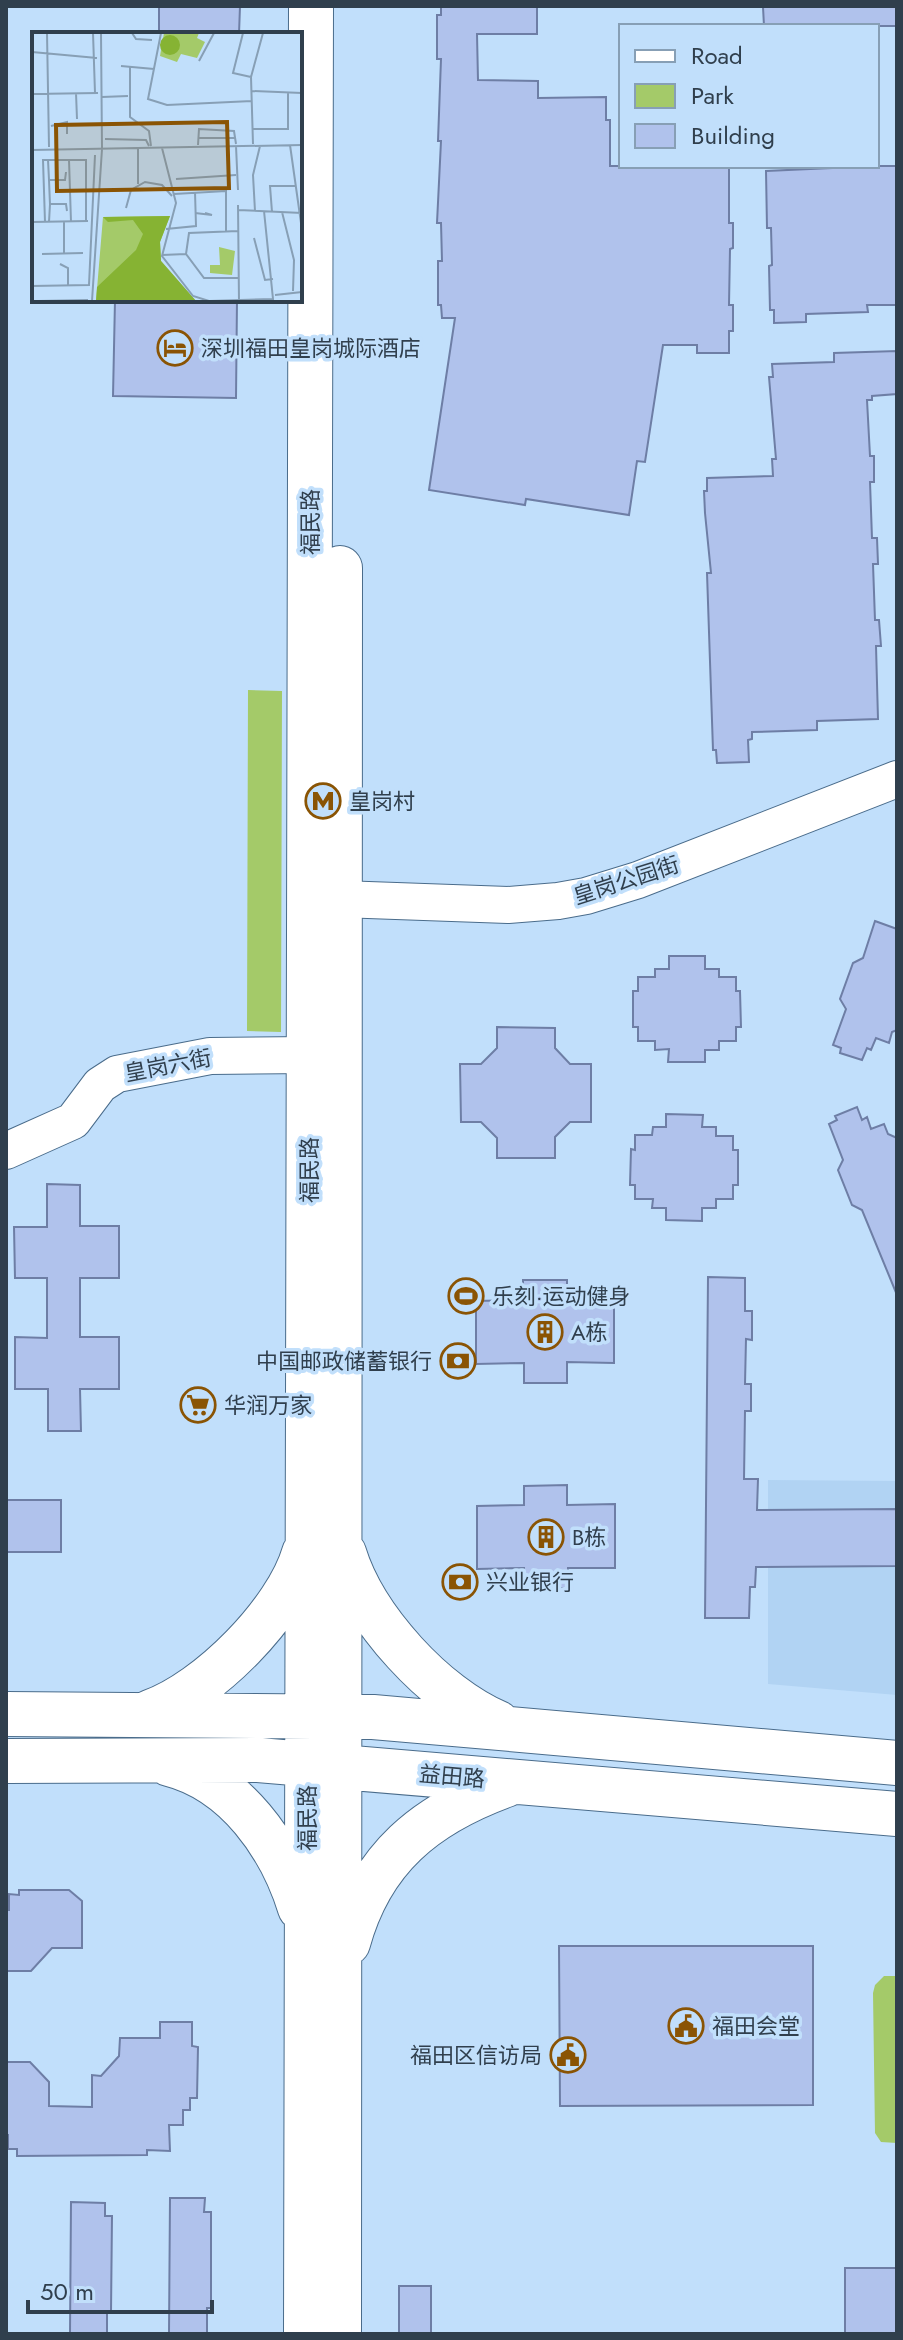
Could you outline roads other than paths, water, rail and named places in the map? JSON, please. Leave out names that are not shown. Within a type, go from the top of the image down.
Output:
[{"type":"main road","name":"福民路","points":[[311,6],[309,1055],[324,1532]]},
{"type":"main road","name":"福民路","points":[[339,2334],[339,1976],[324,1765],[324,1532],[340,899],[341,6]]},
{"type":"main road","points":[[142,1714],[171,1703],[203,1681],[268,1619],[297,1574],[305,1550],[324,1532],[345,1559],[360,1589],[393,1638],[417,1666],[444,1691],[475,1712],[528,1731]]},
{"type":"main road","points":[[6,1714],[324,1714],[897,1763]]},
{"type":"main road","points":[[151,1759],[181,1767],[205,1779],[234,1800],[259,1827],[293,1884],[307,1946]]},
{"type":"main road","name":"益田路","points":[[6,1761],[258,1760],[897,1814]]},
{"type":"main road","name":"福民路","points":[[306,2334],[307,1946],[324,1765]]},
{"type":"main road","points":[[339,1976],[355,1918],[376,1878],[397,1850],[425,1824],[469,1798],[514,1782]]},
{"type":"street","name":"皇岗公园街","points":[[340,899],[508,905],[572,899],[638,880],[897,779]]},
{"type":"street","name":"皇岗六街","points":[[6,1151],[73,1121],[100,1085],[117,1074],[210,1056],[309,1055]]},
{"type":"place","name":"深圳福田皇岗城际酒店","points":[[175,348]]},
{"type":"place","name":"皇岗村","points":[[323,801]]},
{"type":"place","name":"乐刻·运动健身","points":[[466,1296]]},
{"type":"place","name":"A栋","points":[[545,1332]]},
{"type":"place","name":"中国邮政储蓄银行","points":[[458,1361]]},
{"type":"place","name":"华润万家","points":[[198,1405]]},
{"type":"place","name":"B栋","points":[[546,1537]]},
{"type":"place","name":"兴业银行","points":[[460,1582]]},
{"type":"place","name":"福田会堂","points":[[686,2026]]},
{"type":"place","name":"福田区信访局","points":[[568,2055]]}]
